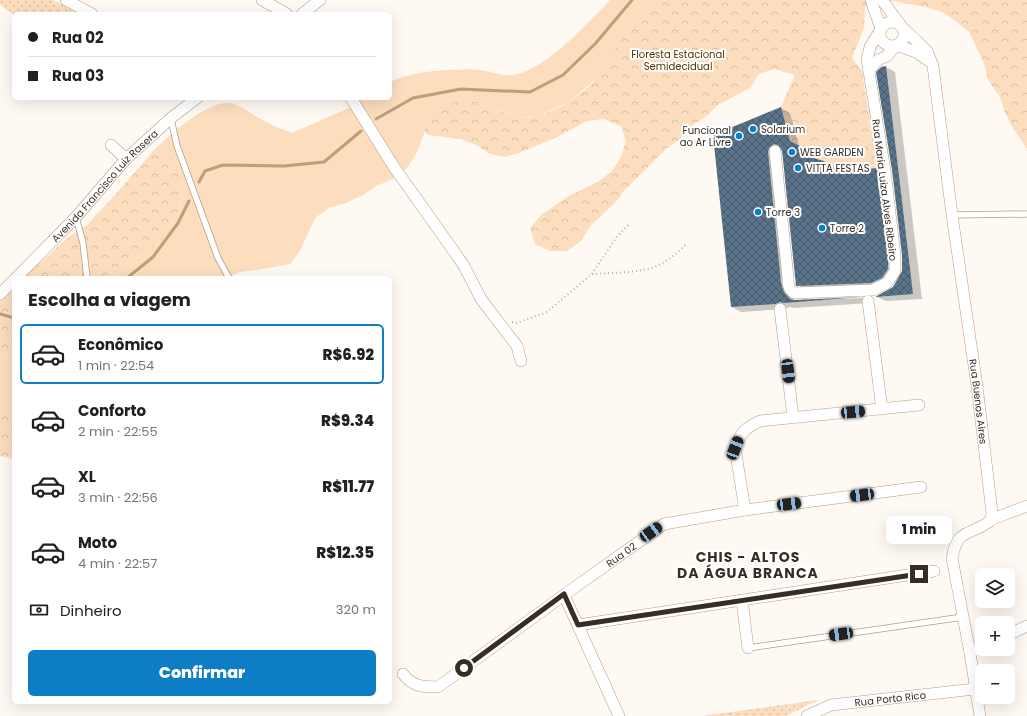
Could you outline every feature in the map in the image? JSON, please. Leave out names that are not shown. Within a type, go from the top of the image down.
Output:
[{"type":"street","points":[[66,0],[88,12]]},
{"type":"street","points":[[262,0],[283,12]]},
{"type":"street","points":[[871,0],[881,29],[880,37],[882,41],[888,45],[896,45],[916,52],[927,59],[933,66]]},
{"type":"street","name":"Rua Buenos Aires","points":[[882,0],[902,27],[927,51],[933,66],[952,215],[977,386],[992,513],[990,520]]},
{"type":"street","points":[[305,12],[319,1]]},
{"type":"street","points":[[316,12],[319,1]]},
{"type":"street","points":[[889,22],[896,23],[902,27],[904,38],[887,56],[878,60],[869,70],[867,59],[870,47],[883,26],[889,22]]},
{"type":"street","name":"Rua Maria Luiza Alves Ribeiro","points":[[775,151],[790,291],[794,293],[873,290],[887,283],[895,271],[895,256],[885,171],[869,70]]},
{"type":"street","name":"Avenida Francisco Luiz Rasera","points":[[18,276],[76,218],[126,159],[171,118],[194,100]]},
{"type":"street","points":[[352,100],[394,167],[464,266],[481,298],[517,346],[521,361]]},
{"type":"street","points":[[111,145],[126,159]]},
{"type":"street","name":"Avenida Francisco Luiz Rasera","points":[[0,294],[12,282]]},
{"type":"street","points":[[868,301],[882,409]]},
{"type":"street","points":[[780,309],[793,417]]},
{"type":"street","points":[[745,510],[735,448],[739,438],[747,428],[760,421],[919,405]]},
{"type":"street","name":"Rua 02","points":[[403,674],[408,680],[422,687],[438,687],[564,594],[664,524],[745,510],[921,487]]},
{"type":"street","points":[[975,683],[964,617],[952,566],[955,543],[960,536],[987,524],[990,520],[1027,506]]},
{"type":"street","points":[[578,625],[934,572]]},
{"type":"street","points":[[564,594],[619,716]]},
{"type":"street","points":[[742,600],[748,648]]},
{"type":"street","points":[[1015,632],[1027,626]]},
{"type":"street","points":[[970,653],[975,650]]},
{"type":"street","name":"Rua Porto Rico","points":[[807,716],[831,705],[975,689]]},
{"type":"street","points":[[978,704],[980,716]]},
{"type":"lane","points":[[171,118],[180,153],[218,258],[228,276]]},
{"type":"lane","points":[[952,215],[1027,214]]},
{"type":"lane","points":[[76,218],[83,244],[86,276]]},
{"type":"lane","points":[[748,648],[964,617]]},
{"type":"path","points":[[493,315],[506,322],[517,323],[547,312],[592,274],[616,238],[630,223]]},
{"type":"path","points":[[592,274],[625,272],[654,267],[672,257],[688,243]]},
{"type":"green space","points":[[0,0],[53,0],[76,12],[12,12],[12,14],[0,5]]},
{"type":"green space","points":[[610,0],[665,0],[633,21],[598,77],[570,101],[538,116],[519,118],[486,105],[469,101],[427,121],[423,137],[416,154],[407,168],[393,179],[376,186],[363,195],[346,203],[329,208],[315,218],[300,251],[290,264],[240,272],[231,276],[107,276],[119,267],[136,259],[162,240],[179,210],[182,194],[181,178],[160,151],[154,150],[188,120],[199,113],[219,104],[228,103],[241,107],[257,117],[292,133],[351,107],[358,100],[392,100],[392,81],[407,76],[432,71],[466,69],[475,69],[506,75],[522,73],[550,57],[590,21]]},
{"type":"green space","name":"Floresta Estacional Semidecidual","points":[[665,0],[1027,0],[1027,149],[1005,113],[1000,97],[988,80],[984,63],[969,32],[942,12],[926,7],[893,1],[865,7],[864,28],[852,58],[862,71],[877,168],[834,172],[824,161],[806,156],[804,148],[790,141],[781,107],[795,75],[774,69],[759,74],[750,88],[718,105],[692,126],[679,140],[666,149],[625,190],[615,203],[590,226],[581,241],[567,251],[550,251],[535,244],[530,228],[541,215],[567,197],[599,181],[612,171],[621,157],[626,141],[621,126],[603,119],[587,121],[557,137],[506,157],[490,154],[476,145],[461,139],[429,135],[424,132],[427,121],[435,107],[460,101],[477,102],[511,115],[529,118],[554,110],[579,95],[593,82],[603,69],[627,28],[635,18],[647,9]]},
{"type":"green space","points":[[154,150],[160,151],[176,161],[181,178],[182,194],[179,210],[162,240],[136,259],[119,267],[107,276],[24,276],[71,235],[87,225]]},
{"type":"green space","points":[[12,282],[12,353],[0,358],[0,286]]},
{"type":"green space","points":[[12,353],[12,416],[0,416],[0,358]]},
{"type":"green space","points":[[0,416],[12,416],[12,459],[0,456]]},
{"type":"green space","points":[[818,700],[786,716],[702,716]]},
{"type":"building","points":[[886,66],[913,294],[875,297],[893,287],[902,271],[902,255],[892,170],[876,72],[881,67]]},
{"type":"building","points":[[868,106],[878,172],[888,256],[888,269],[882,278],[871,283],[796,286],[782,150],[778,145],[774,144],[769,148],[768,152],[781,283],[784,292],[790,299],[794,300],[862,297],[784,303],[780,302],[775,304],[731,307],[713,135],[781,107],[790,141],[804,148],[806,156],[824,161],[834,172],[877,168]]},
{"type":"waterway","points":[[376,119],[413,98],[461,89],[530,92],[563,75],[595,44],[632,0]]},
{"type":"waterway","points":[[199,182],[205,171],[223,165],[284,166],[324,162],[361,131]]},
{"type":"waterway","points":[[129,276],[153,257],[178,223],[189,201]]},
{"type":"waterway","points":[[0,314],[12,317]]},
{"type":"place","name":"Solarium","points":[[753,129]]},
{"type":"place","name":"Funcional ao Ar Livre","points":[[739,136]]},
{"type":"place","name":"WEB GARDEN","points":[[792,152]]},
{"type":"place","name":"VITTA FESTAS","points":[[798,168]]},
{"type":"place","name":"Torre 3","points":[[758,212]]},
{"type":"place","name":"Torre 2","points":[[822,228]]},
{"type":"district","name":"CHIS - ALTOS DA ÁGUA BRANCA","points":[[748,566]]},
{"type":"route","points":[[464,668],[564,594],[578,625],[919,574]]}]
